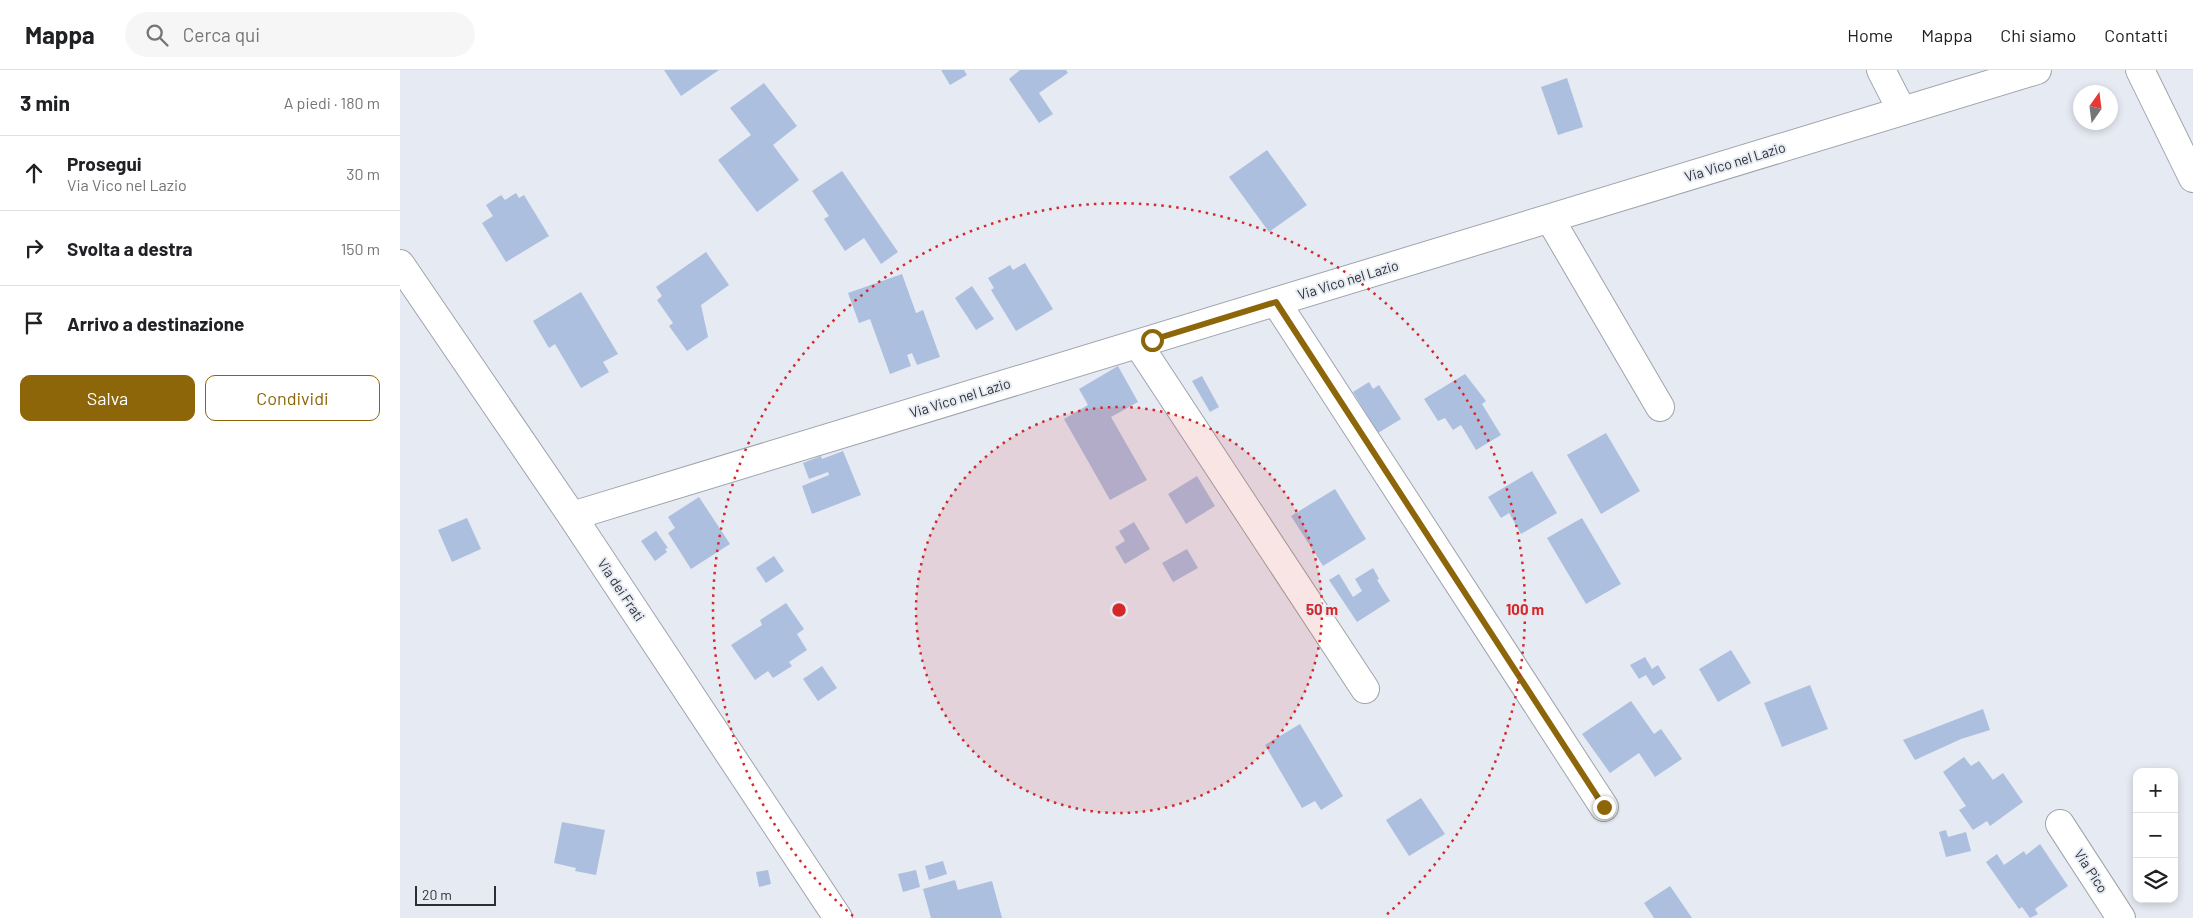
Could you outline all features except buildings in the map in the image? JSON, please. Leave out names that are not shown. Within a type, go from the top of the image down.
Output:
[{"type":"street","points":[[1881,70],[1902,111]]},
{"type":"street","name":"Via Vico nel Lazio","points":[[572,516],[2037,70]]},
{"type":"street","points":[[2140,70],[2193,178]]},
{"type":"street","points":[[1550,219],[1660,407]]},
{"type":"street","name":"Via dei Frati","points":[[400,264],[572,516],[838,918]]},
{"type":"street","points":[[1276,302],[1604,807]]},
{"type":"street","points":[[1138,344],[1365,689]]},
{"type":"street","name":"Via Pico","points":[[2060,824],[2121,918]]},
{"type":"route","points":[[1152,340],[1276,302],[1604,807]]}]
